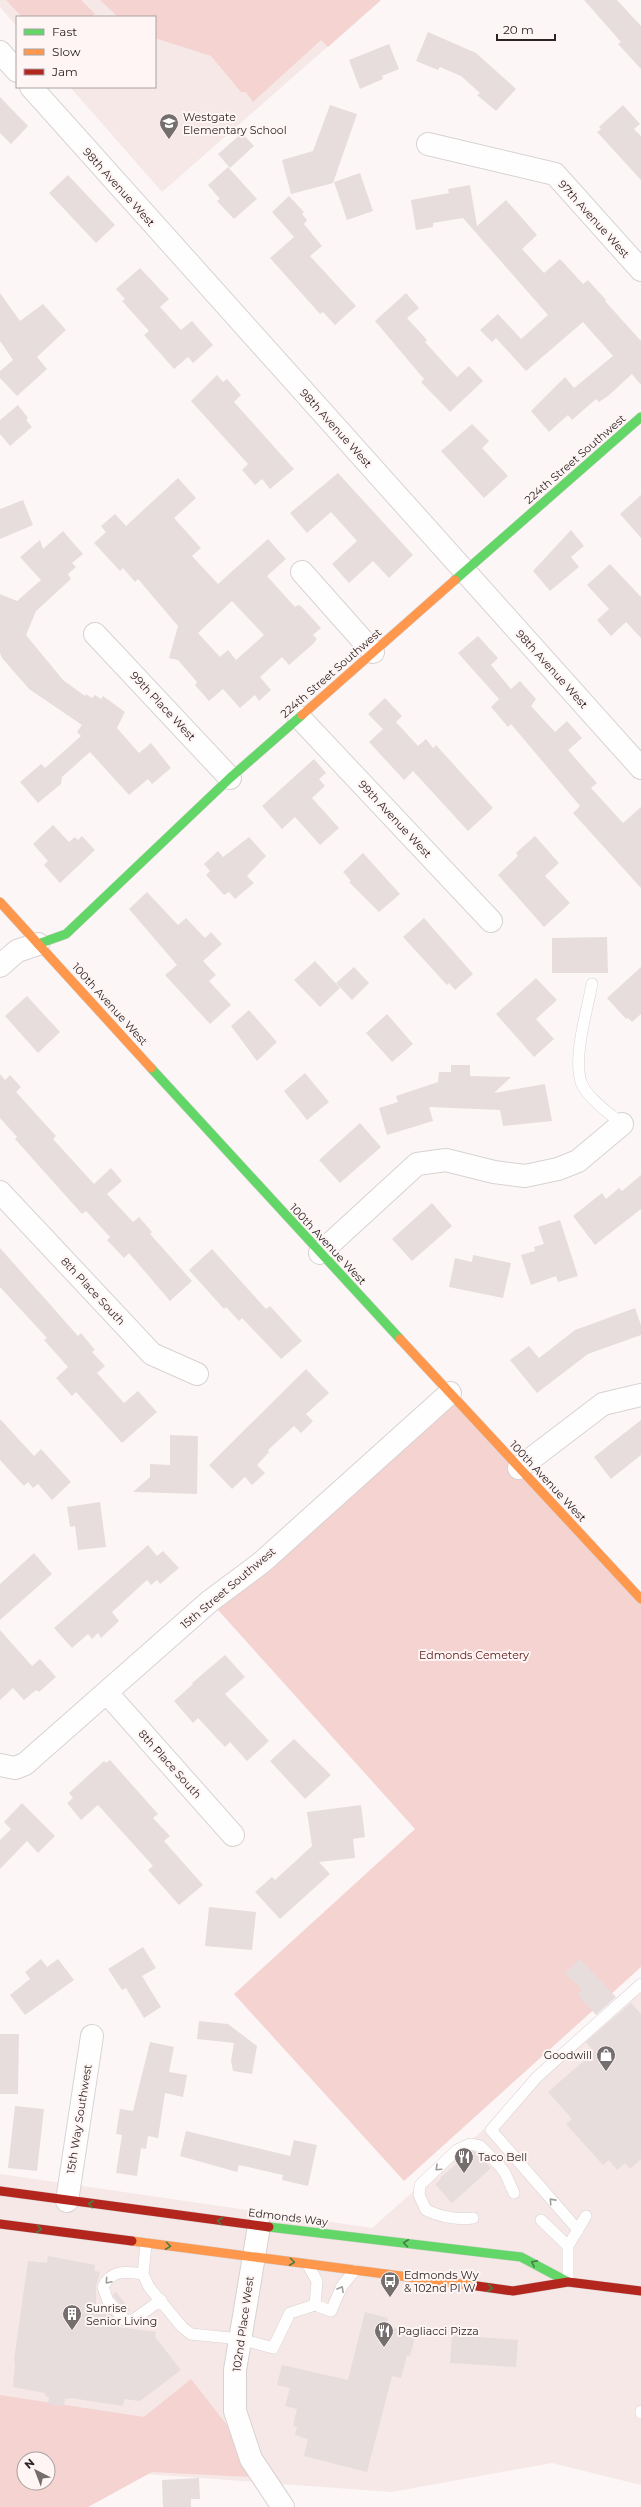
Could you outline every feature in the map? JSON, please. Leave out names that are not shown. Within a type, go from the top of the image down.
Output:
[{"type":"main road","name":"224th Street Southwest","points":[[38,944],[66,934],[230,778],[641,417]]},
{"type":"main road","name":"100th Avenue West","points":[[0,902],[320,1253],[641,1599]]},
{"type":"main road","name":"Edmonds Way","points":[[0,2192],[259,2226],[521,2257],[568,2282]]},
{"type":"main road","name":"Edmonds Way","points":[[0,2224],[253,2258],[513,2290],[568,2282],[641,2291]]},
{"type":"street","points":[[0,52],[16,70]]},
{"type":"street","name":"98th Avenue West","points":[[32,88],[641,768]]},
{"type":"street","name":"97th Avenue West","points":[[428,144],[555,174],[641,270]]},
{"type":"street","points":[[302,572],[373,652]]},
{"type":"street","name":"99th Place West","points":[[95,634],[230,778]]},
{"type":"street","name":"99th Avenue West","points":[[299,717],[491,920]]},
{"type":"street","points":[[0,966],[17,951],[38,944]]},
{"type":"street","points":[[320,1253],[417,1164],[446,1160],[494,1172],[525,1176],[558,1169],[578,1161],[622,1124]]},
{"type":"street","name":"8th Place South","points":[[0,1192],[152,1354],[196,1374]]},
{"type":"street","name":"15th Street Southwest","points":[[0,1764],[15,1768],[22,1766],[210,1602],[261,1563],[450,1393]]},
{"type":"street","points":[[519,1468],[603,1404],[641,1395]]},
{"type":"street","name":"8th Place South","points":[[107,1693],[233,1835]]},
{"type":"street","name":"15th Way Southwest","points":[[67,2201],[92,2036]]},
{"type":"street","name":"102nd Place West","points":[[259,2226],[235,2370],[235,2411],[252,2459],[283,2507]]},
{"type":"lane","points":[[592,984],[578,1062],[581,1083],[594,1099],[622,1124]]},
{"type":"lane","points":[[578,2230],[492,2132],[492,2127],[512,2108],[537,2077],[641,1984]]},
{"type":"lane","points":[[473,2218],[460,2220],[434,2214],[426,2210],[419,2195],[420,2185],[457,2150],[470,2144],[480,2146],[505,2173],[514,2193]]},
{"type":"lane","points":[[568,2282],[568,2246],[586,2216]]},
{"type":"lane","points":[[541,2220],[568,2246]]},
{"type":"lane","points":[[146,2244],[143,2274],[149,2287],[182,2327],[192,2334],[240,2339],[273,2348],[290,2313],[315,2305],[331,2311],[342,2286],[355,2270]]},
{"type":"lane","points":[[308,2264],[318,2281],[315,2305]]},
{"type":"lane","points":[[143,2274],[122,2271],[106,2280],[103,2287],[108,2301],[125,2320],[133,2320],[161,2300]]},
{"type":"shaded area","name":"Westgate Elementary School","points":[[0,0],[381,0],[162,192],[71,88],[156,88],[156,16],[16,16],[16,26],[0,7]]},
{"type":"shaded area","points":[[641,1990],[641,2485],[552,2463],[392,2492],[56,2468],[56,2451],[16,2451],[16,2460],[0,2463],[0,2174],[372,2228]]},
{"type":"green space","points":[[6,0],[81,0],[95,14],[92,16],[21,16]]},
{"type":"green space","points":[[100,0],[381,0],[328,47],[321,40],[253,102],[246,92],[241,92],[211,56],[156,38],[156,16],[117,16]]},
{"type":"green space","name":"Edmonds Cemetery","points":[[450,1393],[641,1601],[641,1967],[404,2181],[234,1994],[415,1829],[210,1601]]},
{"type":"green space","points":[[191,2379],[241,2443],[250,2477],[152,2472],[88,2507],[0,2507],[0,2395],[144,2417]]},
{"type":"building","points":[[584,0],[617,0],[641,26],[641,69],[618,44],[621,42]]},
{"type":"building","points":[[428,32],[476,53],[516,89],[496,111],[477,95],[480,93],[461,76],[440,67],[438,70],[416,61]]},
{"type":"building","points":[[389,44],[399,69],[382,76],[383,79],[360,89],[349,60]]},
{"type":"building","points":[[0,97],[28,126],[11,144],[0,133]]},
{"type":"building","points":[[330,105],[357,114],[333,183],[291,194],[282,160],[313,151]]},
{"type":"building","points":[[623,105],[640,124],[634,129],[641,136],[641,180],[597,132],[601,129],[599,127]]},
{"type":"building","points":[[242,133],[254,146],[230,168],[218,154]]},
{"type":"building","points":[[228,167],[257,199],[234,219],[217,201],[220,199],[208,185]]},
{"type":"building","points":[[360,173],[373,211],[347,220],[334,182]]},
{"type":"building","points":[[68,175],[115,225],[96,243],[49,193]]},
{"type":"building","points":[[470,185],[477,226],[506,200],[537,235],[522,249],[544,273],[560,259],[583,284],[588,280],[606,300],[605,301],[641,341],[641,385],[632,374],[608,396],[599,402],[596,399],[572,420],[568,415],[549,432],[531,411],[565,377],[574,388],[613,356],[583,322],[526,371],[496,338],[492,342],[480,330],[498,314],[521,339],[548,315],[463,218],[433,223],[433,227],[416,230],[411,200],[449,193],[448,189]]},
{"type":"building","points":[[289,196],[304,212],[302,214],[307,220],[304,224],[322,246],[310,256],[356,306],[335,325],[323,312],[320,314],[270,258],[294,237],[272,212]]},
{"type":"building","points":[[140,268],[169,299],[160,307],[181,330],[192,321],[213,345],[193,363],[188,357],[174,369],[144,335],[149,331],[122,301],[125,299],[116,289]]},
{"type":"building","points":[[0,293],[20,321],[43,304],[66,330],[37,357],[47,369],[17,396],[0,378],[0,371],[13,360],[0,341]]},
{"type":"building","points":[[406,293],[419,308],[407,318],[427,340],[425,342],[457,377],[469,366],[483,381],[450,412],[421,382],[424,379],[375,321]]},
{"type":"building","points":[[217,375],[223,382],[227,379],[241,395],[234,402],[294,469],[270,489],[262,479],[255,485],[242,470],[248,464],[191,401]]},
{"type":"building","points":[[18,405],[28,418],[26,420],[32,427],[10,446],[0,434],[0,420]]},
{"type":"building","points":[[472,424],[489,441],[482,448],[508,476],[484,498],[441,451]]},
{"type":"building","points":[[338,473],[413,555],[389,578],[373,561],[349,583],[332,564],[357,541],[331,512],[307,533],[290,513]]},
{"type":"building","points":[[178,478],[196,498],[174,518],[201,548],[192,556],[218,584],[268,539],[286,559],[267,576],[295,607],[298,605],[301,606],[321,628],[313,635],[317,639],[289,665],[282,657],[260,677],[271,690],[259,701],[255,695],[240,708],[223,689],[209,701],[195,685],[197,682],[178,660],[169,658],[178,626],[138,579],[135,582],[123,568],[120,571],[94,543],[106,532],[101,526],[115,514],[126,526]],"holes":[[[232,601],[264,635],[236,660],[228,650],[220,657],[198,633]]]},
{"type":"building","points":[[641,495],[641,538],[620,514]]},
{"type":"building","points":[[23,500],[33,525],[0,539],[0,509]]},
{"type":"building","points":[[571,530],[584,546],[571,557],[579,567],[550,591],[533,571]]},
{"type":"building","points":[[63,531],[83,554],[72,563],[76,567],[68,574],[71,579],[36,611],[26,635],[63,680],[85,696],[86,694],[92,698],[95,695],[101,699],[103,696],[125,712],[117,728],[139,753],[151,743],[171,768],[152,784],[148,779],[129,795],[90,752],[62,777],[61,784],[38,803],[20,782],[41,764],[45,768],[81,736],[77,732],[82,725],[29,689],[2,658],[0,653],[0,594],[17,601],[41,580],[20,557],[40,540],[43,549]]},
{"type":"building","points":[[610,564],[641,597],[641,638],[626,622],[611,636],[597,620],[609,609],[587,585]]},
{"type":"building","points":[[478,636],[498,658],[491,665],[511,689],[520,681],[536,699],[531,706],[555,732],[567,721],[582,738],[568,750],[597,783],[591,788],[623,823],[641,807],[641,888],[573,813],[580,806],[511,724],[508,727],[491,707],[499,699],[458,653]]},
{"type":"building","points":[[385,698],[402,716],[396,722],[418,746],[426,739],[433,748],[436,745],[493,808],[468,831],[413,771],[404,780],[369,742],[383,729],[368,714]]},
{"type":"building","points":[[314,759],[326,773],[319,779],[325,786],[312,798],[339,828],[320,845],[295,817],[282,829],[262,806]]},
{"type":"building","points":[[53,825],[69,842],[75,837],[78,840],[82,836],[95,850],[60,883],[44,865],[48,861],[33,844]]},
{"type":"building","points":[[535,836],[559,863],[545,876],[570,903],[544,927],[498,875],[518,856],[516,853]]},
{"type":"building","points":[[249,837],[266,856],[247,876],[254,883],[235,899],[229,892],[224,895],[206,875],[210,871],[204,864],[218,851],[223,857]]},
{"type":"building","points":[[363,853],[400,894],[379,912],[349,882],[351,881],[343,872]]},
{"type":"building","points":[[147,892],[178,925],[186,918],[205,938],[211,932],[222,944],[203,961],[216,975],[209,981],[231,1005],[210,1024],[165,975],[177,965],[129,909]]},
{"type":"building","points":[[424,918],[473,974],[455,990],[449,983],[447,985],[403,937]]},
{"type":"building","points":[[607,937],[608,973],[552,973],[552,938]]},
{"type":"building","points":[[315,961],[340,988],[320,1007],[294,980]]},
{"type":"building","points":[[354,967],[369,983],[352,1000],[336,983]]},
{"type":"building","points":[[641,967],[641,1014],[632,1022],[628,1018],[626,1019],[607,998]]},
{"type":"building","points":[[536,978],[557,1000],[536,1019],[554,1039],[534,1057],[496,1014]]},
{"type":"building","points":[[27,996],[60,1032],[38,1053],[5,1016]]},
{"type":"building","points":[[249,1010],[277,1042],[257,1061],[231,1026]]},
{"type":"building","points":[[387,1014],[413,1044],[392,1062],[366,1033]]},
{"type":"building","points":[[451,1065],[470,1065],[470,1076],[511,1077],[494,1093],[545,1084],[552,1121],[503,1126],[500,1110],[429,1107],[433,1121],[387,1135],[379,1108],[398,1102],[396,1096],[438,1082],[439,1072],[451,1072]]},
{"type":"building","points":[[305,1073],[329,1102],[307,1120],[284,1091]]},
{"type":"building","points":[[0,1074],[5,1080],[10,1075],[21,1087],[16,1092],[56,1136],[53,1139],[94,1184],[111,1168],[122,1181],[107,1194],[133,1222],[139,1217],[152,1232],[150,1234],[192,1281],[170,1301],[129,1253],[124,1258],[107,1240],[110,1237],[86,1211],[82,1214],[15,1139],[17,1137],[0,1118]]},
{"type":"building","points":[[360,1123],[381,1147],[340,1183],[319,1160]]},
{"type":"building","points":[[641,1175],[641,1209],[595,1245],[573,1216],[602,1193],[606,1199],[619,1188],[622,1191]]},
{"type":"building","points":[[432,1203],[452,1226],[412,1261],[392,1239]]},
{"type":"building","points":[[560,1220],[578,1276],[558,1282],[556,1276],[531,1285],[521,1255],[535,1251],[534,1247],[544,1244],[538,1227]]},
{"type":"building","points":[[0,1248],[78,1336],[81,1333],[95,1350],[92,1352],[105,1366],[97,1373],[124,1403],[138,1391],[157,1412],[122,1443],[76,1392],[72,1396],[56,1378],[68,1367],[44,1340],[47,1338],[0,1287]]},
{"type":"building","points":[[212,1249],[266,1309],[270,1306],[302,1341],[281,1359],[242,1318],[239,1321],[226,1307],[224,1309],[189,1270]]},
{"type":"building","points":[[473,1255],[511,1263],[503,1298],[449,1287],[455,1258],[472,1262]]},
{"type":"building","points":[[635,1308],[641,1325],[641,1335],[588,1354],[537,1393],[510,1360],[529,1346],[539,1358],[575,1330]]},
{"type":"building","points":[[306,1369],[329,1393],[306,1414],[313,1421],[301,1433],[294,1426],[268,1450],[269,1452],[257,1465],[265,1473],[252,1485],[245,1477],[232,1489],[209,1465]]},
{"type":"building","points":[[0,1419],[34,1456],[41,1449],[71,1482],[52,1500],[38,1484],[33,1488],[28,1482],[24,1486],[0,1460]]},
{"type":"building","points":[[641,1420],[641,1455],[611,1479],[594,1457]]},
{"type":"building","points":[[170,1435],[198,1436],[197,1494],[133,1492],[150,1477],[150,1464],[170,1465]]},
{"type":"building","points":[[100,1502],[106,1547],[78,1550],[75,1526],[70,1527],[67,1507]]},
{"type":"building","points":[[148,1545],[157,1556],[163,1551],[179,1568],[160,1584],[157,1580],[151,1585],[147,1580],[112,1612],[119,1621],[101,1638],[98,1633],[92,1639],[88,1634],[72,1648],[54,1628]]},
{"type":"building","points":[[34,1553],[52,1574],[0,1620],[0,1584]]},
{"type":"building","points":[[0,1630],[32,1666],[40,1659],[56,1677],[39,1692],[36,1690],[24,1700],[13,1688],[0,1700]]},
{"type":"building","points":[[225,1655],[245,1677],[225,1694],[269,1741],[247,1761],[230,1742],[225,1747],[198,1718],[193,1723],[174,1701],[193,1684],[192,1683]]},
{"type":"building","points":[[294,1739],[331,1775],[305,1799],[270,1761]]},
{"type":"building","points":[[110,1760],[158,1814],[153,1818],[170,1836],[164,1841],[203,1885],[179,1905],[148,1870],[153,1866],[98,1805],[81,1820],[67,1803],[73,1798],[69,1793],[104,1761],[106,1763]]},
{"type":"building","points":[[22,1803],[55,1836],[38,1853],[27,1841],[0,1869],[0,1840],[11,1829],[4,1822]]},
{"type":"building","points":[[361,1805],[365,1837],[353,1839],[355,1858],[319,1862],[330,1874],[280,1919],[255,1892],[272,1877],[275,1880],[312,1846],[307,1812]]},
{"type":"building","points":[[209,1907],[256,1912],[252,1950],[205,1946]]},
{"type":"building","points":[[143,1947],[156,1968],[142,1976],[161,2007],[144,2018],[126,1988],[122,1990],[108,1969]]},
{"type":"building","points":[[41,1959],[47,1967],[58,1959],[74,1980],[25,2015],[10,1995],[30,1979],[25,1972]]},
{"type":"building","points":[[580,1959],[616,1997],[596,2015],[577,1994],[582,1990],[565,1973]]},
{"type":"building","name":"Goodwill","points":[[631,2003],[641,2014],[641,2159],[630,2169],[625,2163],[617,2170],[609,2160],[603,2165],[566,2124],[572,2119],[548,2092],[594,2052],[586,2042]]},
{"type":"building","points":[[199,2021],[228,2024],[257,2046],[252,2074],[233,2071],[231,2061],[234,2043],[197,2039]]},
{"type":"building","points":[[0,2034],[19,2034],[18,2094],[0,2094]]},
{"type":"building","points":[[150,2042],[174,2047],[169,2072],[187,2075],[183,2097],[165,2093],[158,2138],[148,2136],[146,2149],[141,2148],[137,2176],[116,2173],[122,2135],[116,2134],[120,2109],[133,2111]]},
{"type":"building","points":[[15,2106],[44,2109],[37,2171],[8,2168]]},
{"type":"building","points":[[186,2131],[290,2156],[294,2140],[317,2145],[308,2186],[282,2180],[283,2175],[239,2165],[237,2172],[180,2156]]},
{"type":"building","name":"Taco Bell","points":[[471,2151],[477,2152],[491,2168],[452,2203],[435,2184]]},
{"type":"building","name":"Sunrise Senior Living","points":[[48,2256],[95,2265],[94,2271],[100,2272],[96,2286],[96,2308],[101,2303],[116,2320],[108,2326],[156,2332],[155,2337],[181,2370],[140,2401],[124,2399],[123,2406],[71,2398],[65,2399],[64,2406],[48,2404],[49,2397],[45,2396],[45,2393],[13,2387],[14,2360],[28,2261],[47,2263]]},
{"type":"building","points":[[116,2292],[130,2310],[127,2312],[114,2297],[113,2294]]},
{"type":"building","points":[[365,2312],[388,2318],[386,2326],[416,2333],[410,2356],[407,2355],[401,2378],[392,2376],[367,2472],[304,2456],[308,2439],[295,2435],[297,2427],[293,2426],[297,2409],[285,2406],[290,2388],[277,2385],[282,2365],[348,2380]]},
{"type":"building","points":[[452,2335],[518,2340],[516,2367],[450,2363]]},
{"type":"building","points":[[199,2478],[200,2499],[191,2499],[191,2507],[163,2507],[162,2480]]},
{"type":"traffic: fast","points":[[455,580],[641,417]]},
{"type":"traffic: fast","points":[[38,944],[66,934],[230,778],[302,715]]},
{"type":"traffic: fast","points":[[151,1068],[400,1339]]},
{"type":"traffic: fast","points":[[269,2227],[521,2257],[568,2282]]},
{"type":"traffic: slow","points":[[302,715],[455,580]]},
{"type":"traffic: slow","points":[[0,902],[151,1068]]},
{"type":"traffic: slow","points":[[400,1339],[641,1599]]},
{"type":"traffic: slow","points":[[132,2241],[477,2286]]},
{"type":"traffic: jam","points":[[0,2191],[269,2227]]},
{"type":"traffic: jam","points":[[0,2224],[132,2241]]},
{"type":"traffic: jam","points":[[477,2286],[513,2291],[568,2282],[641,2291]]},
{"type":"place","name":"Westgate Elementary School","points":[[169,140]]},
{"type":"place","name":"Goodwill","points":[[606,2072]]},
{"type":"place","name":"Taco Bell","points":[[464,2174]]},
{"type":"place","name":"Edmonds Wy & 102nd Pl W","points":[[390,2298]]},
{"type":"place","name":"Sunrise Senior Living","points":[[72,2331]]},
{"type":"place","name":"Pagliacci Pizza","points":[[384,2348]]}]
